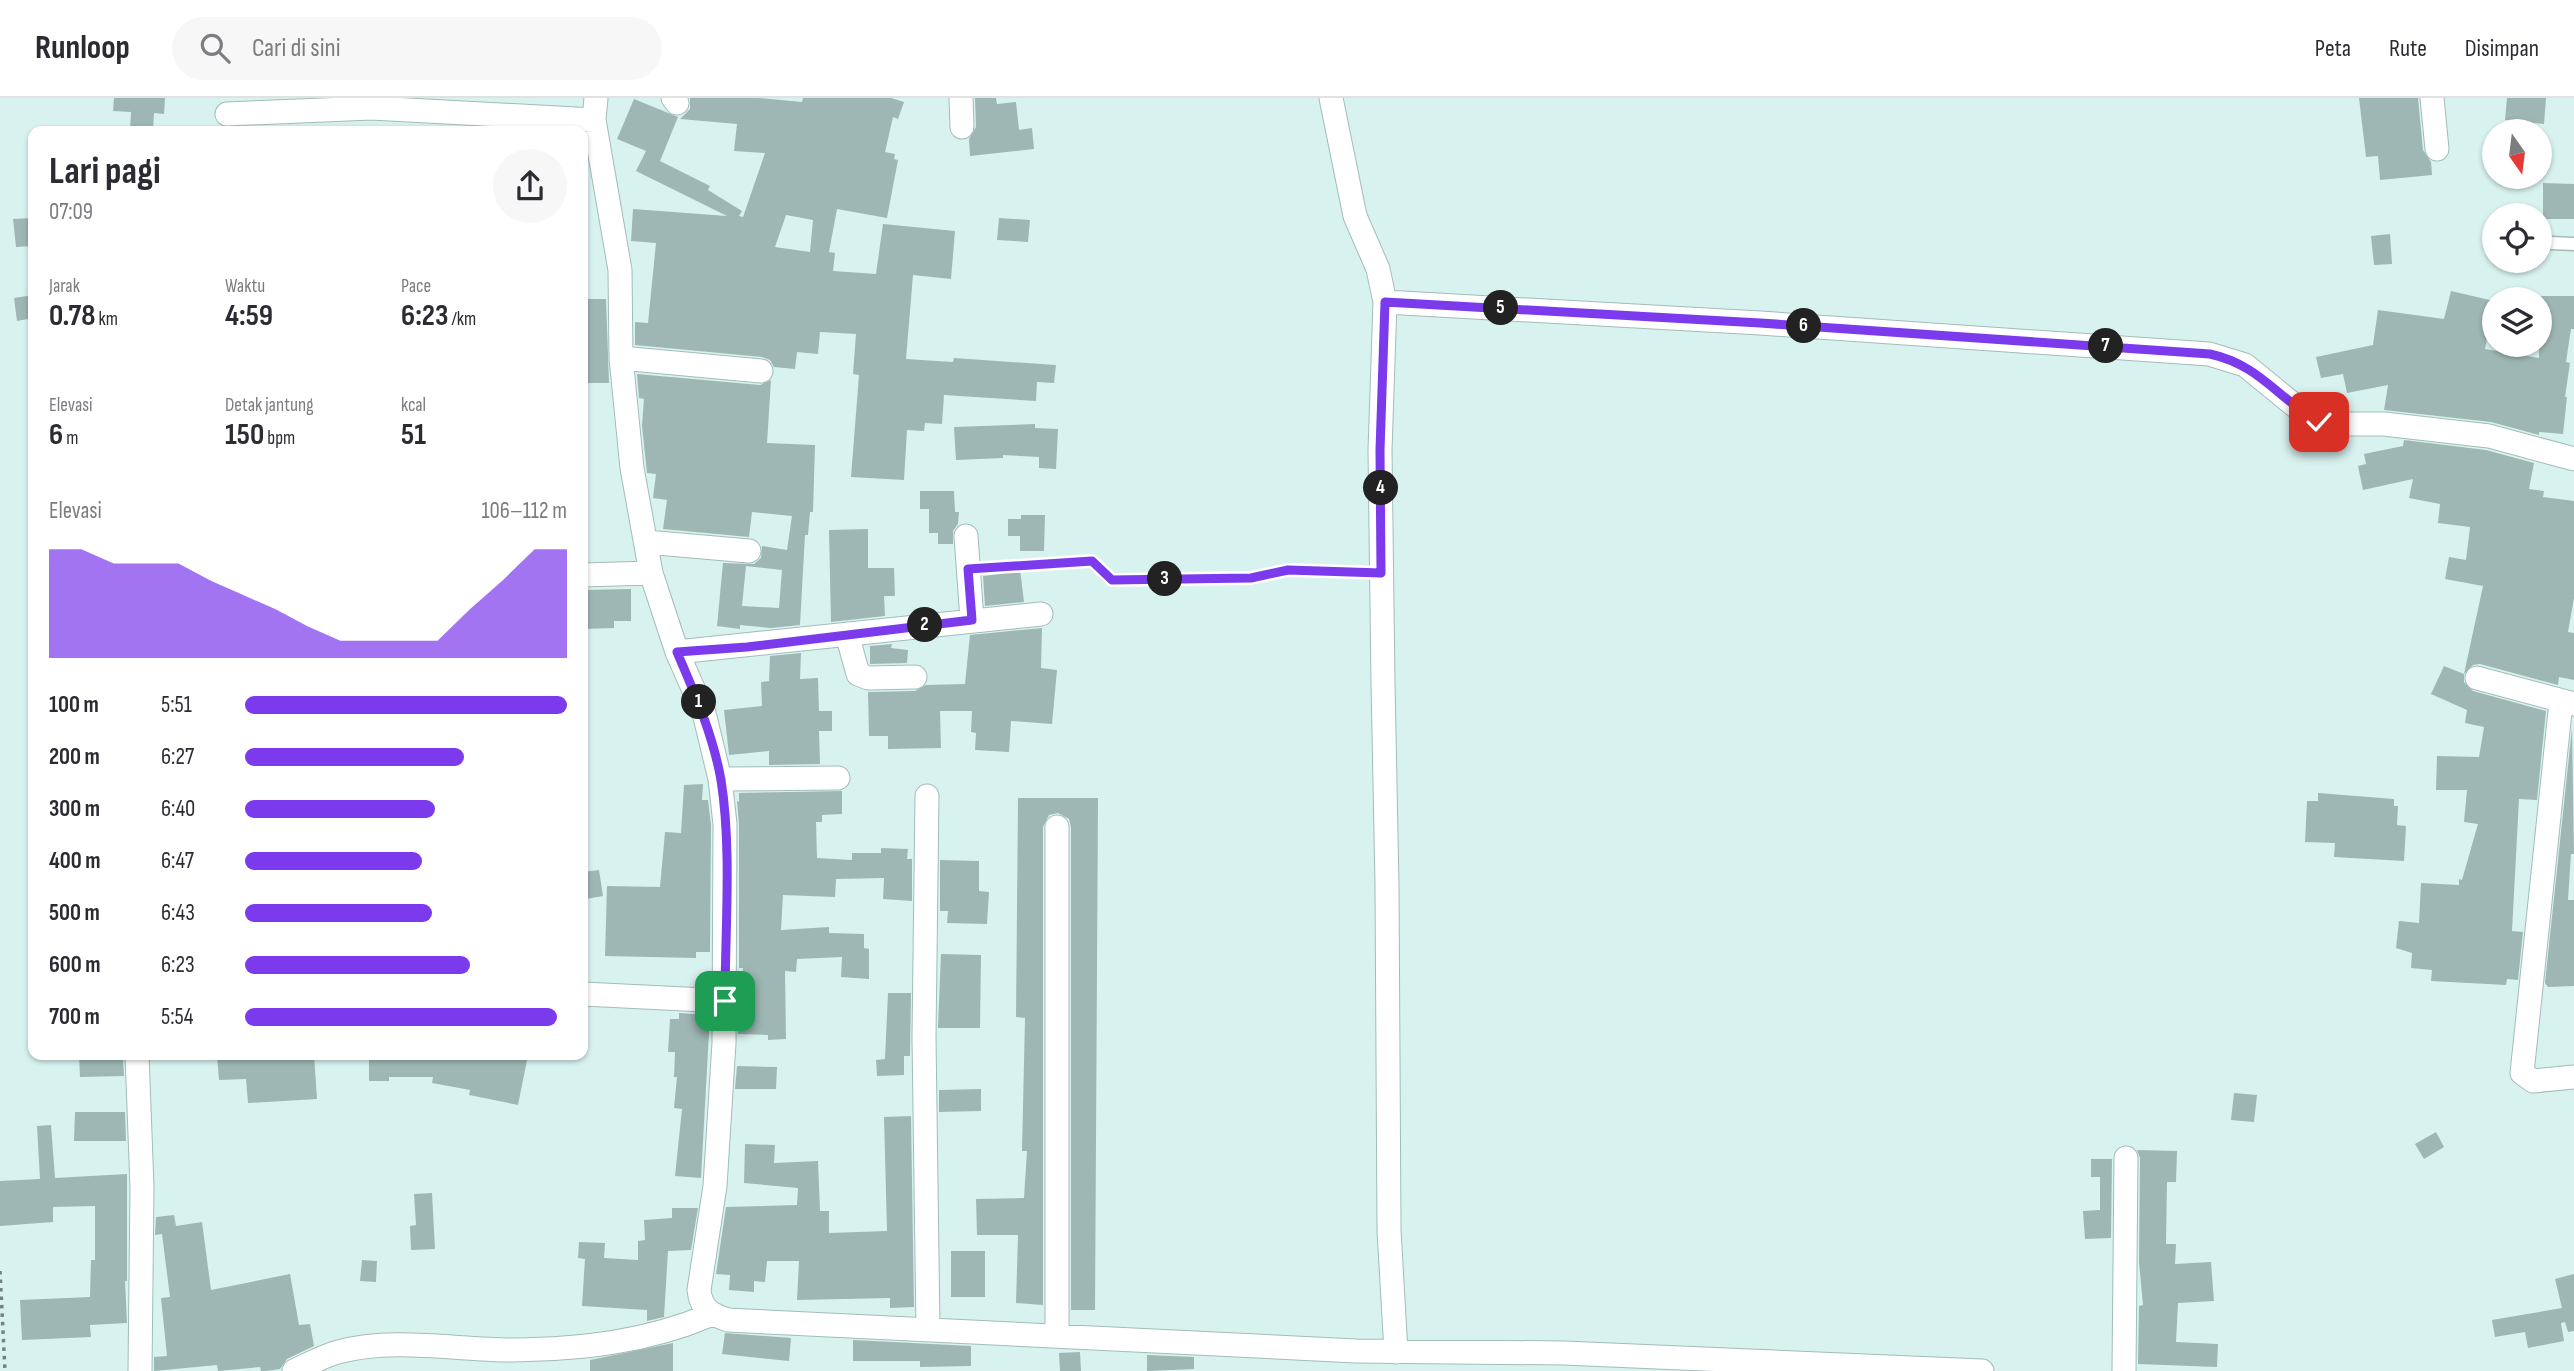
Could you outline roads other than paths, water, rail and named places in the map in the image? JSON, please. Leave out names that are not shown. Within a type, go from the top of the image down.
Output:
[{"type":"street","points":[[961,98],[962,127]]},
{"type":"street","points":[[1331,98],[1355,216],[1378,269],[1385,302],[1380,450],[1381,573],[1389,1230],[1396,1352]]},
{"type":"street","points":[[2432,98],[2437,149]]},
{"type":"street","points":[[227,115],[371,108],[595,109],[620,270],[621,358],[632,468],[652,573],[677,652],[704,713],[720,779],[725,824],[725,1001],[715,1186],[699,1290],[700,1302],[710,1315],[728,1320],[1057,1335],[1357,1361],[1396,1352],[1564,1353],[1699,1365],[1982,1371]]},
{"type":"street","points":[[1385,302],[1760,323],[2210,354],[2245,365],[2305,414],[2319,422],[2384,424],[2489,436],[2574,459]]},
{"type":"street","points":[[621,358],[761,371]]},
{"type":"street","points":[[966,536],[972,620]]},
{"type":"street","points":[[646,542],[749,551]]},
{"type":"street","points":[[588,575],[652,573]]},
{"type":"street","points":[[677,652],[1041,614]]},
{"type":"street","points":[[847,634],[858,674],[868,678],[915,677]]},
{"type":"street","points":[[2477,678],[2568,703],[2522,1073],[2533,1081],[2574,1077]]},
{"type":"street","points":[[720,779],[838,778]]},
{"type":"street","points":[[927,796],[924,1037],[928,1329]]},
{"type":"street","points":[[1057,827],[1057,1335]]},
{"type":"street","points":[[588,994],[725,1001]]},
{"type":"street","points":[[137,1060],[142,1187],[141,1371]]},
{"type":"street","points":[[2124,1371],[2126,1158]]},
{"type":"street","points":[[294,1371],[338,1352],[382,1346],[512,1350],[586,1348],[683,1326],[710,1315]]},
{"type":"lane","points":[[2552,243],[2574,244]]}]
